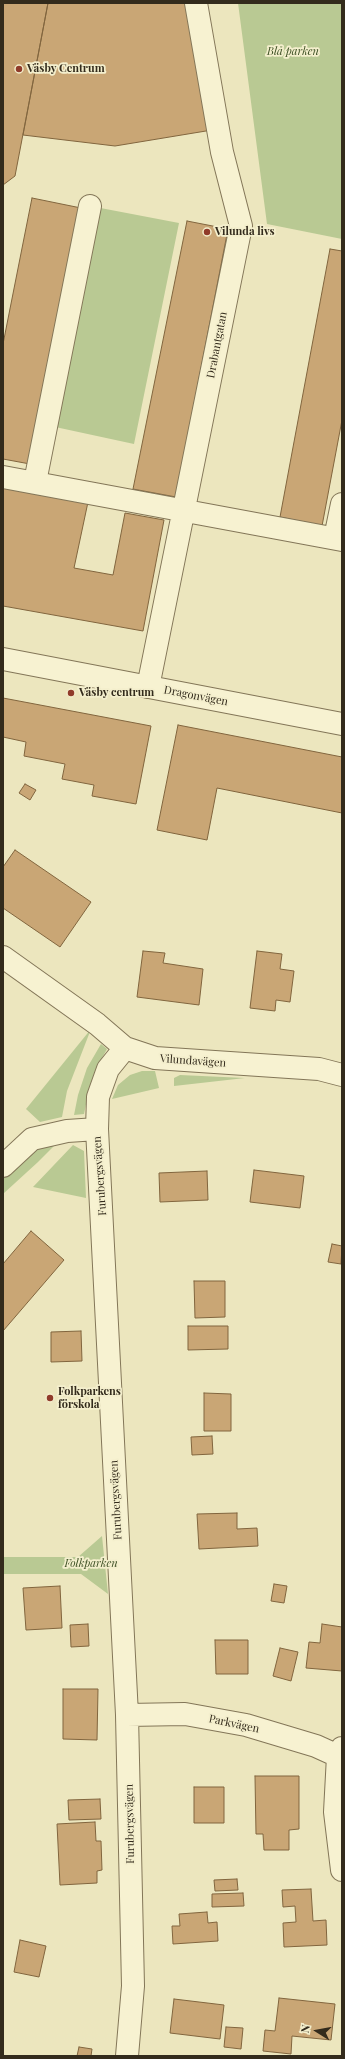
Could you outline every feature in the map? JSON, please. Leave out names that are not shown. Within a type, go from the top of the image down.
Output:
[{"type":"street","name":"Drabantgatan","points":[[148,687],[241,226],[222,152],[196,3]]},
{"type":"street","points":[[35,482],[90,206]]},
{"type":"street","points":[[3,477],[339,539],[342,504]]},
{"type":"street","name":"Dragonvägen","points":[[3,659],[342,724]]},
{"type":"street","name":"Vilundavägen","points":[[3,957],[97,1024],[125,1048],[155,1058],[319,1069],[342,1075]]},
{"type":"street","name":"Furubergsvägen","points":[[125,1048],[108,1069],[98,1097],[97,1129],[127,1715],[133,1986],[127,2056]]},
{"type":"street","points":[[3,1166],[32,1139],[67,1131],[97,1129]]},
{"type":"street","name":"Parkvägen","points":[[127,1715],[185,1714],[246,1725],[340,1752],[335,1812],[342,1870]]},
{"type":"green space","name":"Blå parken","points":[[238,3],[342,3],[342,239],[267,224]]},
{"type":"green space","points":[[90,206],[179,223],[134,444],[46,425]]},
{"type":"green space","points":[[91,1029],[67,1091],[62,1117],[40,1122],[26,1109]]},
{"type":"green space","points":[[101,1044],[107,1049],[97,1067],[89,1090],[84,1114],[74,1115],[78,1095],[87,1068]]},
{"type":"green space","points":[[142,1071],[155,1071],[159,1088],[112,1099],[118,1085],[130,1075]]},
{"type":"green space","points":[[180,1075],[245,1078],[174,1086],[174,1078]]},
{"type":"green space","points":[[58,1142],[3,1194],[3,1178],[13,1166],[40,1146]]},
{"type":"green space","points":[[73,1145],[84,1151],[86,1198],[33,1187]]},
{"type":"green space","name":"Folkparken","points":[[102,1536],[108,1594],[81,1574],[3,1574],[3,1557],[78,1557]]},
{"type":"building","name":"Väsby Centrum","points":[[3,3],[48,3],[15,176],[3,185]]},
{"type":"building","points":[[48,3],[190,3],[212,130],[115,146],[23,135]]},
{"type":"building","points":[[32,198],[81,208],[30,464],[3,459],[3,344]]},
{"type":"building","points":[[187,221],[228,229],[176,497],[133,489]]},
{"type":"building","points":[[330,249],[342,251],[342,420],[322,526],[280,517]]},
{"type":"building","points":[[3,487],[88,502],[74,568],[113,575],[125,513],[164,520],[143,631],[3,606]]},
{"type":"building","points":[[3,698],[151,726],[136,804],[92,796],[94,785],[62,779],[65,764],[24,756],[26,742],[3,737]]},
{"type":"building","points":[[178,725],[342,757],[342,813],[217,788],[207,840],[157,830]]},
{"type":"building","points":[[25,784],[36,790],[30,800],[19,793]]},
{"type":"building","points":[[15,850],[91,902],[60,947],[3,908],[3,867]]},
{"type":"building","points":[[143,951],[165,953],[163,963],[203,969],[199,1005],[137,997]]},
{"type":"building","points":[[257,951],[282,954],[280,969],[294,971],[290,1002],[276,1000],[275,1011],[250,1008]]},
{"type":"building","points":[[254,1170],[304,1176],[300,1208],[250,1202]]},
{"type":"building","points":[[207,1171],[208,1200],[160,1202],[159,1173]]},
{"type":"building","points":[[31,1231],[64,1260],[3,1331],[3,1264]]},
{"type":"building","points":[[332,1244],[342,1246],[341,1264],[328,1262]]},
{"type":"building","points":[[194,1281],[225,1281],[225,1317],[195,1318]]},
{"type":"building","points":[[188,1326],[228,1326],[228,1349],[188,1350]]},
{"type":"building","points":[[81,1331],[82,1361],[51,1362],[51,1332]]},
{"type":"building","points":[[204,1393],[231,1394],[231,1431],[204,1431]]},
{"type":"building","points":[[212,1436],[213,1454],[192,1455],[191,1437]]},
{"type":"building","points":[[237,1513],[237,1529],[257,1528],[258,1546],[199,1549],[197,1514]]},
{"type":"building","points":[[274,1584],[287,1586],[284,1603],[271,1601]]},
{"type":"building","points":[[60,1586],[62,1628],[26,1630],[23,1588]]},
{"type":"building","points":[[88,1624],[89,1646],[71,1647],[70,1625]]},
{"type":"building","points":[[322,1624],[342,1627],[342,1671],[306,1668],[309,1642],[320,1643]]},
{"type":"building","points":[[215,1640],[248,1640],[248,1674],[216,1674]]},
{"type":"building","points":[[280,1648],[298,1652],[291,1681],[273,1676]]},
{"type":"building","points":[[63,1689],[98,1689],[97,1740],[63,1739]]},
{"type":"building","points":[[255,1776],[299,1776],[299,1829],[289,1830],[289,1850],[264,1850],[263,1834],[256,1834]]},
{"type":"building","points":[[194,1787],[224,1787],[224,1823],[194,1823]]},
{"type":"building","points":[[100,1799],[101,1819],[69,1820],[68,1800]]},
{"type":"building","points":[[95,1822],[96,1841],[101,1841],[102,1870],[97,1871],[97,1883],[60,1885],[57,1824]]},
{"type":"building","points":[[237,1879],[238,1890],[215,1891],[214,1880]]},
{"type":"building","points":[[311,1889],[313,1921],[326,1920],[327,1945],[284,1947],[283,1923],[296,1922],[295,1906],[283,1907],[282,1890]]},
{"type":"building","points":[[243,1893],[244,1906],[212,1907],[212,1894]]},
{"type":"building","points":[[207,1912],[208,1923],[217,1922],[218,1941],[173,1944],[172,1926],[180,1926],[179,1914]]},
{"type":"building","points":[[20,1940],[46,1946],[39,1977],[14,1972]]},
{"type":"building","points":[[279,1998],[335,2004],[331,2040],[292,2036],[291,2054],[263,2051],[265,2030],[275,2031]]},
{"type":"building","points":[[174,1999],[224,2005],[220,2039],[170,2033]]},
{"type":"building","points":[[226,2027],[243,2028],[241,2049],[224,2047]]},
{"type":"building","points":[[79,2047],[92,2049],[91,2056],[77,2056]]},
{"type":"place","name":"Väsby Centrum","points":[[19,69]]},
{"type":"place","name":"Vilunda livs","points":[[207,232]]},
{"type":"place","name":"Väsby centrum","points":[[71,693]]},
{"type":"place","name":"Folkparkens förskola","points":[[50,1398]]}]
